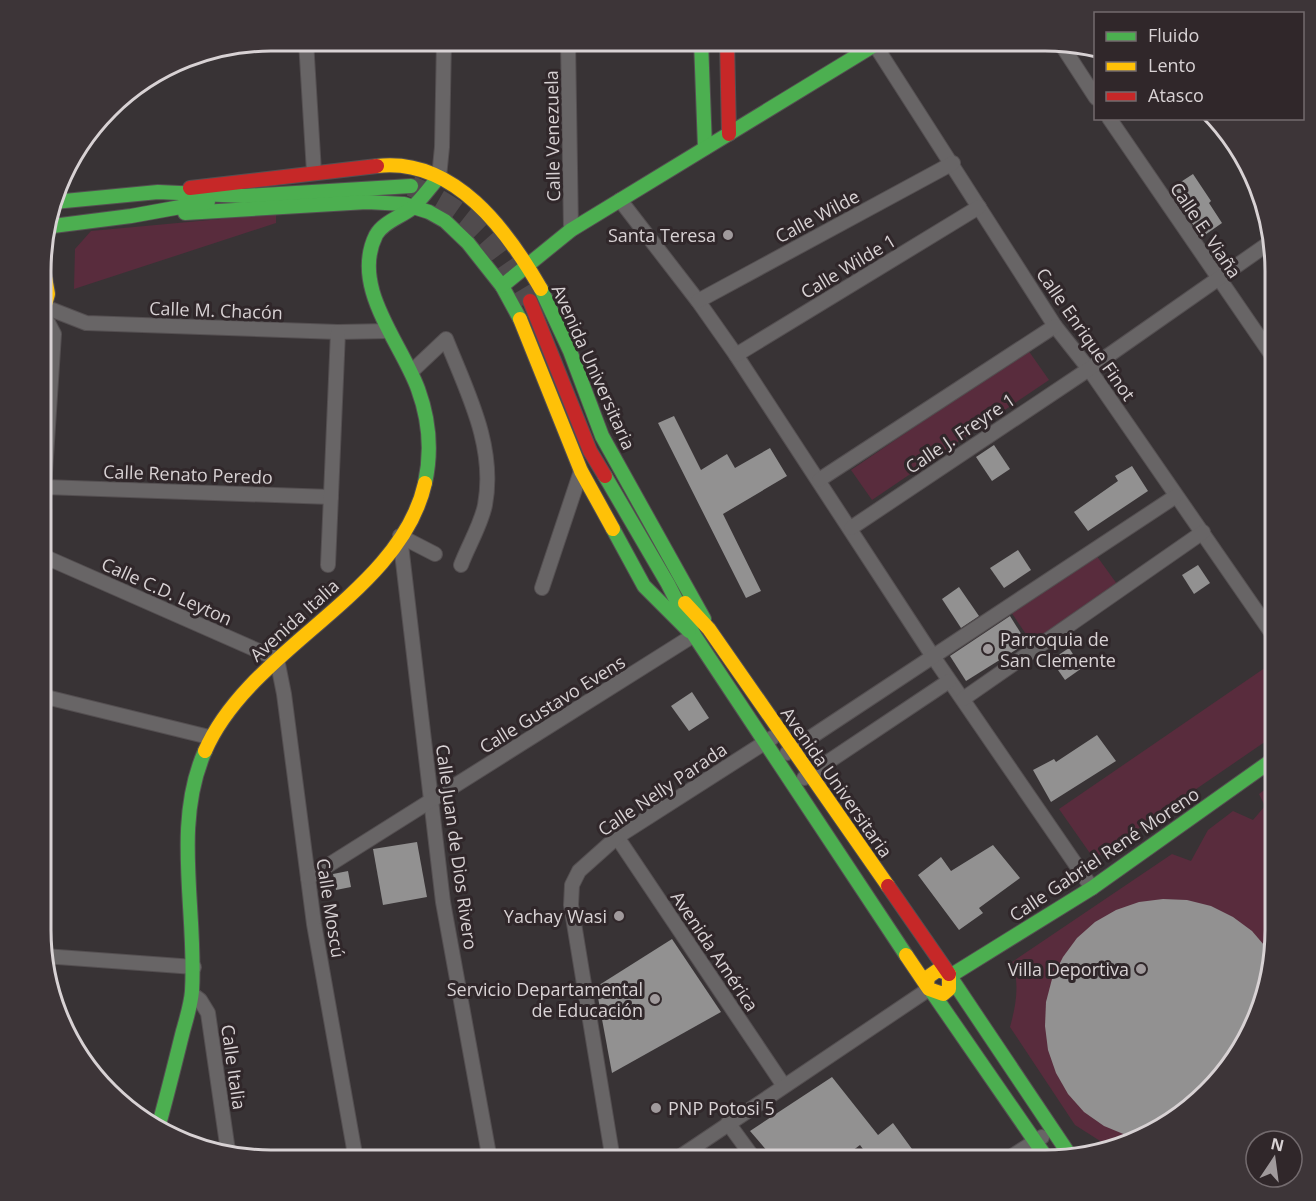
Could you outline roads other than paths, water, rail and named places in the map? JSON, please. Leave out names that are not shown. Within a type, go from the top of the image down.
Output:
[{"type":"main road","points":[[701,51],[705,148]]},
{"type":"main road","points":[[727,51],[729,134]]},
{"type":"main road","points":[[502,286],[571,230],[867,51]]},
{"type":"main road","name":"Avenida Universitaria","points":[[63,201],[385,165],[412,169],[439,177],[481,207],[527,264],[565,338],[601,434],[682,574],[709,629],[950,976],[1066,1149]]},
{"type":"main road","points":[[376,233],[413,207],[439,177]]},
{"type":"main road","points":[[158,192],[244,195],[411,186]]},
{"type":"main road","points":[[131,216],[244,195]]},
{"type":"main road","name":"Avenida Universitaria","points":[[56,225],[131,216],[368,202],[413,207],[445,221],[468,243],[502,286],[518,313],[581,471],[644,586],[694,635],[763,744],[1041,1150]]},
{"type":"main road","points":[[368,202],[376,212],[376,233]]},
{"type":"main road","name":"Avenida Italia","points":[[160,1120],[192,994],[194,946],[188,826],[189,798],[195,770],[209,737],[224,712],[277,659],[374,572],[400,536],[418,505],[430,465],[427,423],[411,372],[388,331],[370,279],[370,254],[376,233]]},
{"type":"main road","points":[[530,302],[590,451],[668,584],[694,635]]},
{"type":"main road","points":[[668,584],[709,629]]},
{"type":"main road","name":"Calle Gabriel René Moreno","points":[[929,989],[939,995],[947,992],[952,986],[950,976],[1092,888],[1265,765]]},
{"type":"street","points":[[307,51],[314,172]]},
{"type":"street","points":[[439,177],[442,147],[444,51]]},
{"type":"street","name":"Calle Venezuela","points":[[568,51],[571,230]]},
{"type":"street","points":[[859,51],[859,57]]},
{"type":"street","name":"Calle Enrique Finot","points":[[883,51],[1055,326],[1089,369],[1265,623]]},
{"type":"street","points":[[1066,52],[1094,96]]},
{"type":"street","name":"Calle E. Viaña","points":[[1110,120],[1217,278],[1265,344]]},
{"type":"street","name":"Calle Wilde","points":[[698,301],[953,163]]},
{"type":"street","points":[[620,200],[698,301],[736,355],[932,655],[1092,888]]},
{"type":"street","name":"Calle Wilde 1","points":[[736,355],[979,207]]},
{"type":"street","name":"Calle J. Freyre 1","points":[[851,528],[1089,369],[1264,247]]},
{"type":"street","name":"Calle M. Chacón","points":[[51,309],[86,323],[338,332],[388,331]]},
{"type":"street","name":"Calle J. Freyre 1","points":[[819,480],[1055,326]]},
{"type":"street","points":[[51,328],[54,334],[51,380]]},
{"type":"street","points":[[328,565],[338,332]]},
{"type":"street","points":[[411,372],[446,339],[476,413],[485,443],[488,472],[485,506],[461,566]]},
{"type":"street","points":[[542,588],[581,471]]},
{"type":"street","name":"Calle Renato Peredo","points":[[51,487],[331,497]]},
{"type":"street","points":[[775,761],[932,655],[1176,496]]},
{"type":"street","points":[[963,699],[1203,532]]},
{"type":"street","points":[[400,536],[435,554]]},
{"type":"street","name":"Calle Juan de Dios Rivero","points":[[400,536],[443,902],[488,1150]]},
{"type":"street","name":"Calle C.D. Leyton","points":[[51,560],[277,659]]},
{"type":"street","name":"Calle Gustavo Evens","points":[[308,878],[694,635]]},
{"type":"street","name":"Calle Moscú","points":[[277,659],[284,694],[308,878],[354,1150]]},
{"type":"street","points":[[792,786],[950,681]]},
{"type":"street","points":[[51,698],[209,737]]},
{"type":"street","name":"Calle Nelly Parada","points":[[611,1150],[571,905],[572,885],[579,871],[617,837],[782,733]]},
{"type":"street","name":"Avenida América","points":[[617,837],[784,1086]]},
{"type":"street","points":[[53,957],[194,967]]},
{"type":"street","points":[[689,1150],[929,989]]},
{"type":"street","name":"Calle Italia","points":[[192,994],[200,1000],[208,1013],[227,1146]]},
{"type":"street","points":[[728,1123],[748,1150]]},
{"type":"street","points":[[1021,1150],[1052,1129]]},
{"type":"tunnel","points":[[411,186],[452,208],[482,233],[506,263],[530,301]]},
{"type":"place","name":"Santa Teresa","points":[[728,235]]},
{"type":"place","name":"Parroquia de San Clemente","points":[[988,649]]},
{"type":"place","name":"Yachay Wasi","points":[[619,916]]},
{"type":"place","name":"Villa Deportiva","points":[[1141,969]]},
{"type":"place","name":"Servicio Departamental de Educación","points":[[655,999]]},
{"type":"place","name":"PNP Potosi 5","points":[[656,1108]]}]
